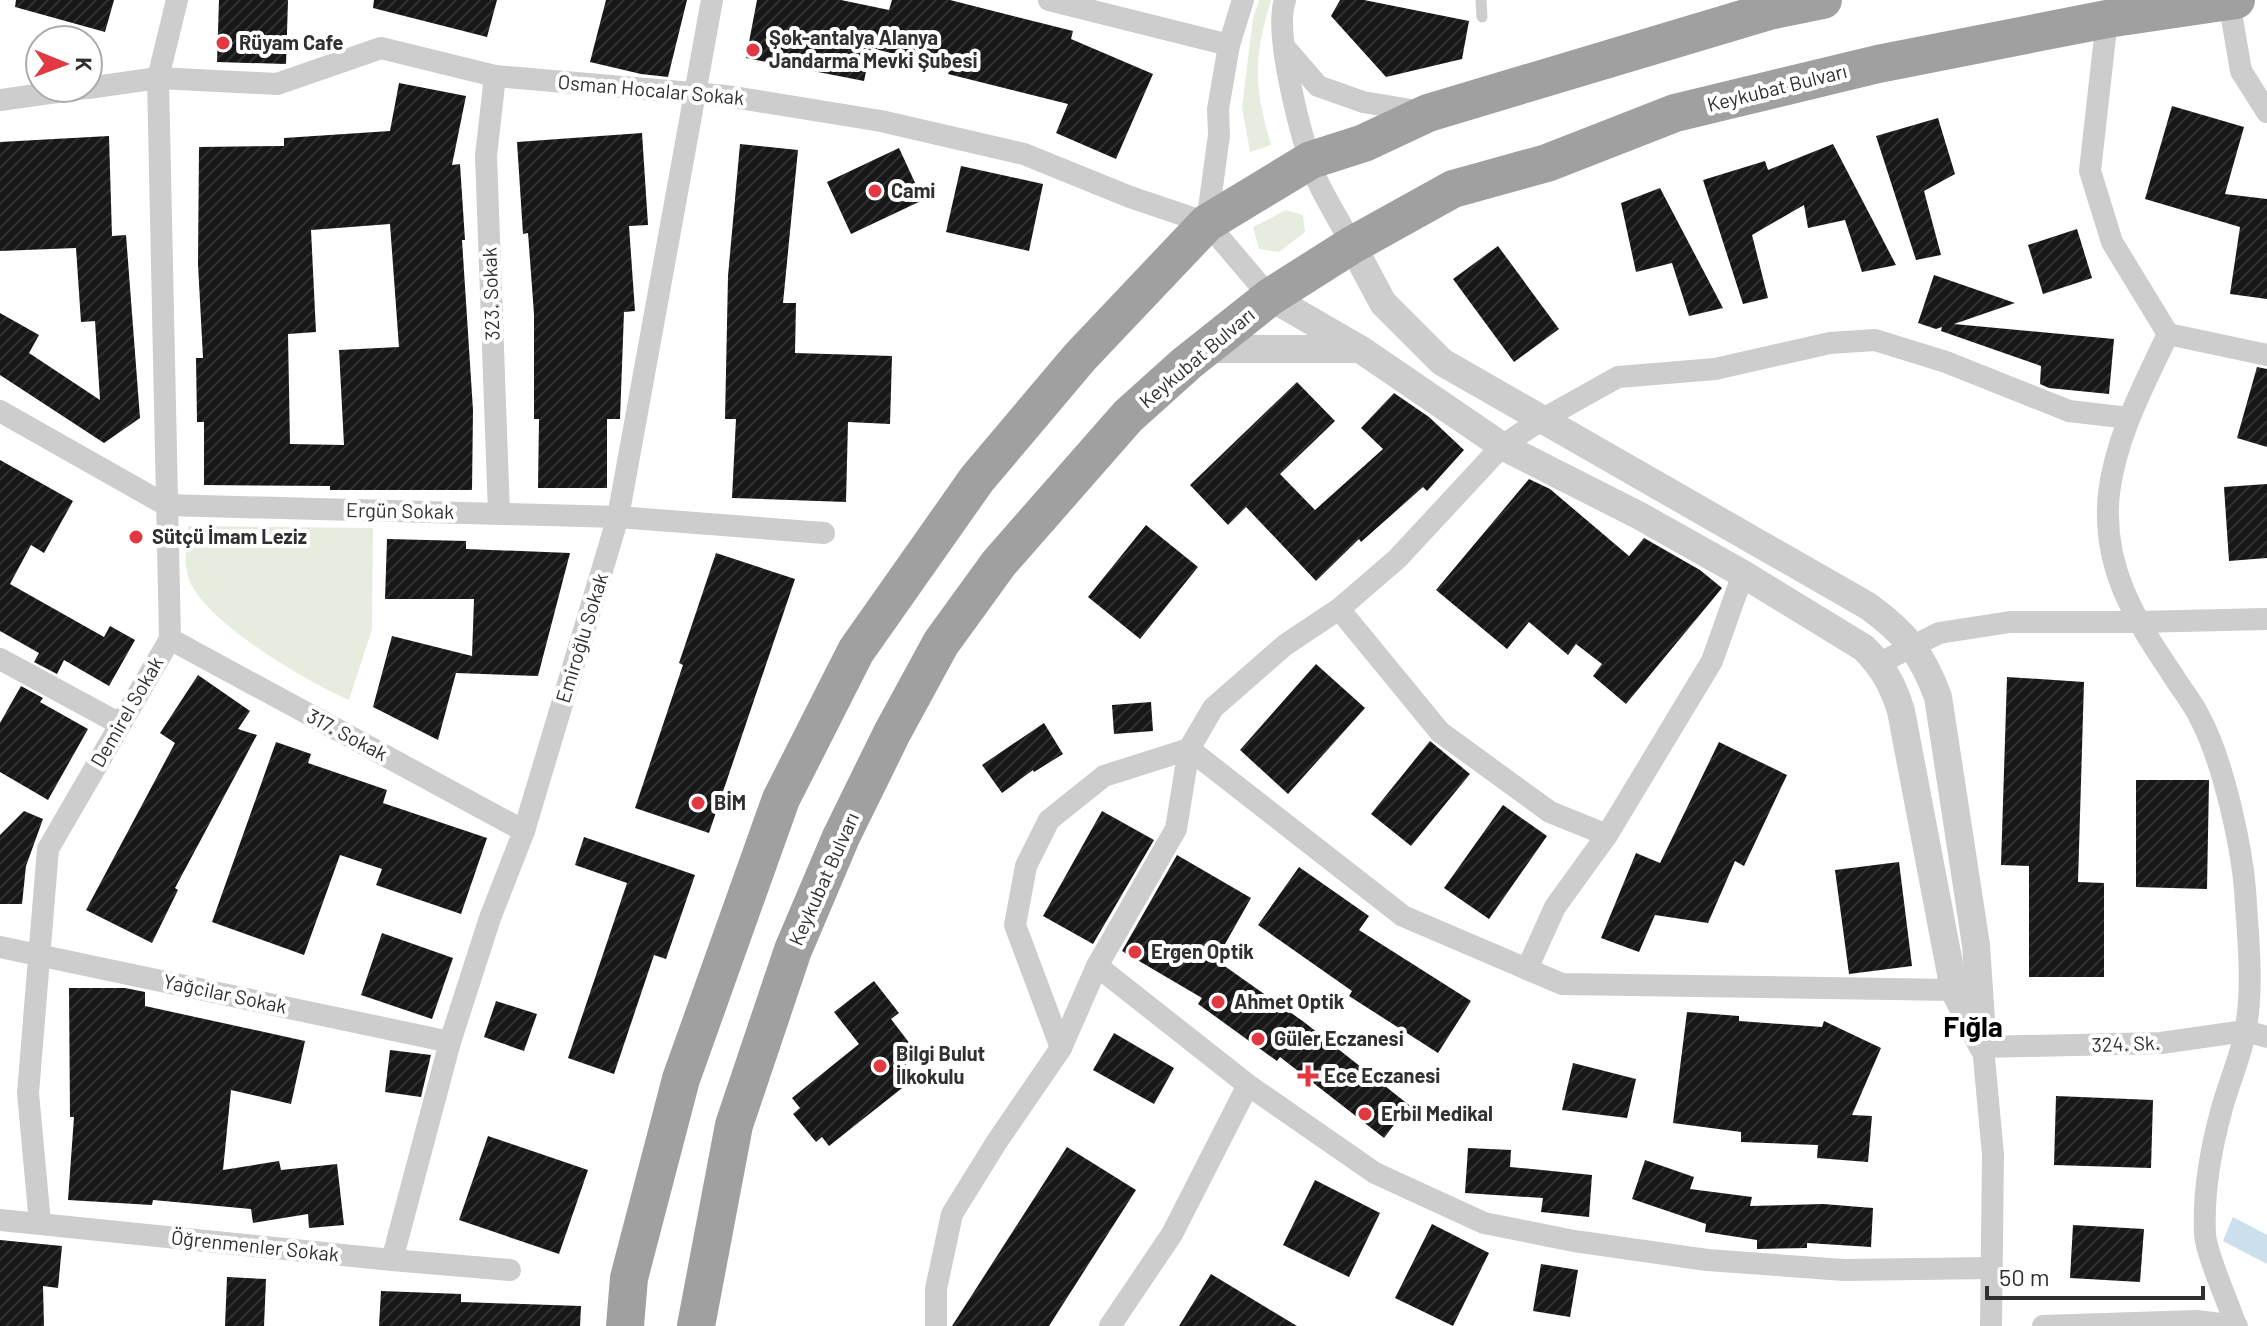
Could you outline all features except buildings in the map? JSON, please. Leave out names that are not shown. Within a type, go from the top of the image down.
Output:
[{"type":"highway","points":[[625,1326],[629,1278],[681,1079],[781,799],[856,651],[977,479],[1080,357],[1207,223],[1311,160],[1364,143],[1428,113],[1769,11],[1823,0]]},
{"type":"highway","name":"Keykubat Bulvarı","points":[[696,1326],[739,1110],[793,950],[841,837],[941,643],[999,563],[1128,416],[1270,297],[1352,245],[1453,189],[1547,163],[1675,113],[1878,64],[2107,19],[2232,1]]},
{"type":"street","name":"Demirel Sokak","points":[[40,1223],[28,1093],[48,849],[170,639],[158,78],[177,0]]},
{"type":"street","name":"Emiroğlu Sokak","points":[[392,1260],[450,1042],[490,918],[524,831],[618,517],[712,0]]},
{"type":"street","points":[[1049,0],[1229,45]]},
{"type":"street","points":[[1243,0],[1229,45],[1218,109],[1219,135],[1207,223],[1270,297],[1360,349],[1502,446],[1640,516],[1743,574],[1864,648],[1880,663],[1893,685],[1901,711],[1954,990],[1983,1047]]},
{"type":"street","points":[[1285,0],[1282,45],[1311,160],[1318,181],[1383,303],[1442,362],[1868,606],[1895,626],[1913,645],[1927,669],[1938,697],[1976,945],[1993,1155],[1991,1326]]},
{"type":"street","points":[[2232,1],[2241,71],[2267,112]]},
{"type":"street","points":[[2107,19],[2090,171],[2112,242],[2168,334],[2267,355]]},
{"type":"street","points":[[1282,45],[1318,86],[1363,102],[1428,113]]},
{"type":"street","name":"Osman Hocalar Sokak","points":[[104,86],[158,78],[277,84],[381,48],[495,76],[727,96],[881,121],[1024,154],[1130,197],[1207,223]]},
{"type":"street","name":"323. Sokak","points":[[495,76],[486,156],[499,513]]},
{"type":"street","name":"Osman Hocalar Sokak","points":[[0,100],[24,97]]},
{"type":"street","points":[[2043,1326],[2196,1321],[2237,1326],[2205,1237],[2207,1183],[2221,1112],[2256,1034],[2246,900],[2236,830],[2201,718],[2137,622],[2124,597],[2112,559],[2108,525],[2109,493],[2117,456],[2129,418],[2168,334]]},
{"type":"street","points":[[936,1326],[936,1289],[952,1214],[1061,1048],[1097,966],[1176,829],[1189,749],[1213,708],[1285,645],[1339,609],[1397,559],[1502,446],[1541,420],[1618,377],[1715,369],[1830,343],[1875,340],[1946,362],[2069,411],[2129,418]]},
{"type":"street","points":[[1206,349],[1360,349]]},
{"type":"street","name":"Ergün Sokak","points":[[0,411],[166,505],[618,517],[824,533]]},
{"type":"street","points":[[1527,969],[1555,907],[1607,835],[1712,661],[1743,574]]},
{"type":"street","points":[[1339,609],[1440,732],[1550,812],[1607,835]]},
{"type":"street","points":[[1880,663],[1939,633],[2010,622],[2267,619]]},
{"type":"street","name":"317. Sokak","points":[[170,639],[524,831]]},
{"type":"street","points":[[0,659],[120,724]]},
{"type":"street","points":[[1189,749],[1403,916],[1562,984],[1954,990]]},
{"type":"street","points":[[1061,1048],[1015,925],[1026,866],[1049,820],[1104,776],[1189,749]]},
{"type":"street","name":"Yağcilar Sokak","points":[[0,947],[450,1042]]},
{"type":"street","points":[[1097,966],[1248,1085],[1375,1173],[1484,1223],[1574,1241],[1707,1260],[1844,1270],[1991,1268]]},
{"type":"street","name":"324. Sk.","points":[[1983,1047],[2161,1043],[2256,1034]]},
{"type":"street","points":[[1110,1326],[1172,1234],[1248,1085]]},
{"type":"street","name":"Öğrenmenler Sokak","points":[[0,1220],[510,1270]]},
{"type":"lane","points":[[1481,0],[1482,17]]},
{"type":"shaded area","points":[[1259,0],[1271,0],[1261,40],[1258,73],[1261,106],[1271,145],[1250,152],[1242,107],[1253,18]]},
{"type":"shaded area","points":[[1286,210],[1303,215],[1305,232],[1279,252],[1259,249],[1253,227]]},
{"type":"shaded area","points":[[188,526],[373,528],[372,629],[349,700],[261,650],[237,633],[200,598],[186,568]]},
{"type":"water","points":[[2233,1217],[2267,1235],[2267,1264],[2223,1241]]},
{"type":"place","name":"Rüyam Cafe","points":[[223,43]]},
{"type":"place","name":"Şok-antalya Alanya Jandarma Mevki Şubesi","points":[[753,50]]},
{"type":"place","name":"Cami","points":[[875,191]]},
{"type":"place","name":"Sütçü İmam Leziz","points":[[136,537]]},
{"type":"place","name":"BİM","points":[[698,803]]},
{"type":"place","name":"Ergen Optik","points":[[1135,952]]},
{"type":"place","name":"Ahmet Optik","points":[[1218,1002]]},
{"type":"place","name":"Güler Eczanesi","points":[[1258,1039]]},
{"type":"place","name":"Bilgi Bulut İlkokulu","points":[[880,1066]]},
{"type":"place","name":"Ece Eczanesi","points":[[1308,1076]]},
{"type":"place","name":"Erbil Medikal","points":[[1365,1114]]},
{"type":"district","name":"Fığla","points":[[1973,1027]]}]
